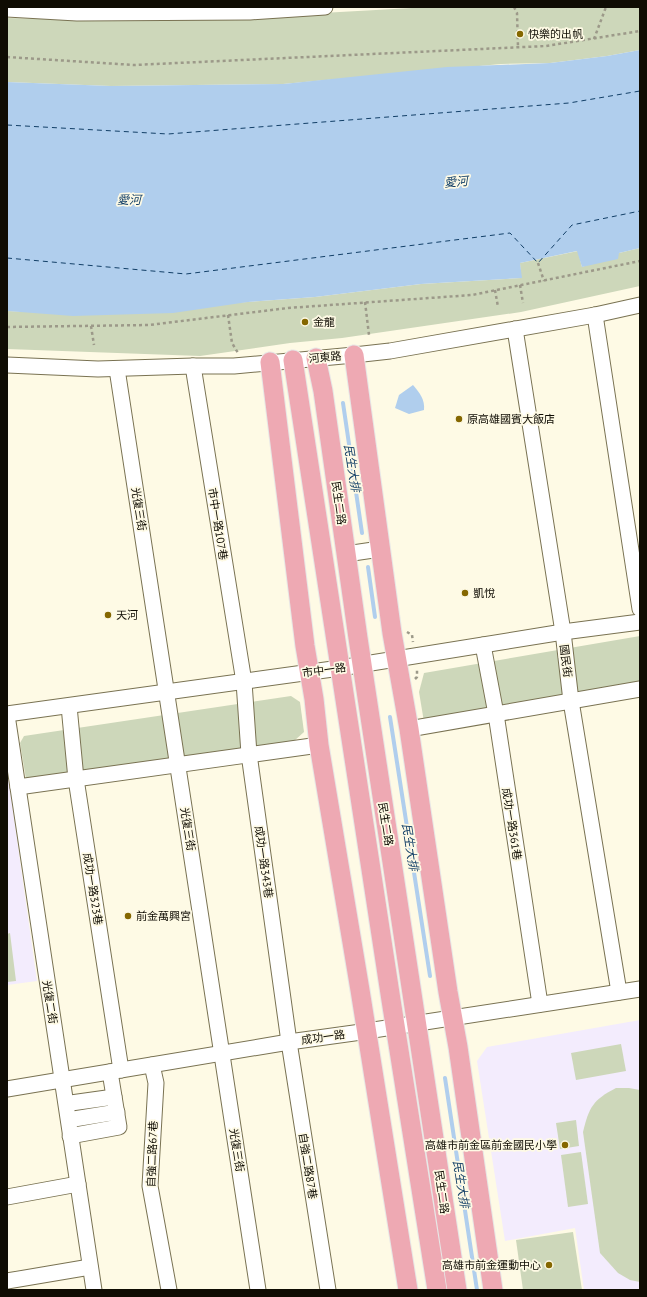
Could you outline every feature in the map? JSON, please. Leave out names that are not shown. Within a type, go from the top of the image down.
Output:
[{"type":"main road","points":[[354,355],[396,659],[409,729],[452,1018],[458,1047],[493,1290]]},
{"type":"main road","name":"民生二路","points":[[316,358],[323,391],[362,664],[457,1290]]},
{"type":"main road","name":"民生二路","points":[[292,360],[437,1290]]},
{"type":"main road","points":[[270,362],[319,744],[408,1290]]},
{"type":"street","points":[[7,9],[250,12],[325,7]]},
{"type":"street","name":"河東路","points":[[7,365],[98,369],[234,366],[354,355],[390,351],[640,306]]},
{"type":"street","points":[[595,315],[640,609]]},
{"type":"street","name":"國民街","points":[[516,329],[563,632],[571,701],[619,992]]},
{"type":"street","name":"市中一路107巷","points":[[193,366],[244,682]]},
{"type":"street","name":"光復三街","points":[[117,368],[258,1290]]},
{"type":"street","points":[[346,554],[380,549]]},
{"type":"street","name":"市中一路","points":[[7,714],[244,682],[563,632],[640,622]]},
{"type":"street","name":"成功一路361巷","points":[[483,645],[496,714],[540,1004]]},
{"type":"street","name":"成功一路343巷","points":[[244,682],[249,754],[288,1042]]},
{"type":"street","points":[[409,729],[640,689]]},
{"type":"street","name":"成功一路323巷","points":[[69,706],[76,779],[116,1071],[114,1097],[117,1112]]},
{"type":"street","name":"光復二街","points":[[7,714],[62,1079],[68,1102],[73,1135],[78,1184],[94,1290]]},
{"type":"street","points":[[18,787],[319,744]]},
{"type":"street","name":"成功一路","points":[[7,1088],[288,1042],[640,989]]},
{"type":"street","name":"自強二路87巷","points":[[288,1042],[328,1290]]},
{"type":"street","name":"自強二路67巷","points":[[152,1065],[156,1083],[150,1186],[169,1290]]},
{"type":"street","points":[[74,1119],[117,1112],[119,1127],[73,1135],[74,1119],[68,1102],[114,1097]]},
{"type":"street","points":[[7,1197],[78,1184]]},
{"type":"street","points":[[7,1281],[90,1267]]},
{"type":"path","points":[[514,7],[517,13],[518,47]]},
{"type":"path","points":[[594,39],[606,7]]},
{"type":"path","points":[[7,57],[134,65],[546,46],[640,31]]},
{"type":"path","points":[[7,327],[149,325],[288,308],[472,295],[640,261]]},
{"type":"path","points":[[538,263],[544,280]]},
{"type":"path","points":[[520,285],[523,304]]},
{"type":"path","points":[[495,290],[498,307]]},
{"type":"path","points":[[365,302],[369,335]]},
{"type":"path","points":[[228,315],[232,343]]},
{"type":"path","points":[[90,326],[94,345]]},
{"type":"shaded area","points":[[7,768],[37,981],[7,985]]},
{"type":"shaded area","name":"高雄市前金區前金國民小學","points":[[640,1020],[640,1290],[584,1290],[575,1228],[505,1241],[477,1061],[487,1047]]},
{"type":"green space","points":[[430,7],[640,7],[640,50],[607,56],[550,63],[501,64],[283,84],[111,86],[7,82],[7,18],[151,21],[216,19]]},
{"type":"green space","points":[[640,248],[640,286],[521,312],[342,338],[290,343],[200,356],[7,349],[7,311],[30,312],[248,302],[315,297],[421,284],[521,278],[520,263],[578,251],[582,267],[619,253]]},
{"type":"green space","points":[[640,636],[640,685],[424,722],[419,692],[424,673]]},
{"type":"green space","points":[[291,696],[300,702],[304,732],[294,741],[32,781],[26,779],[20,743],[24,736]]},
{"type":"green space","points":[[10,933],[16,981],[7,982],[7,934]]},
{"type":"green space","points":[[621,1044],[626,1071],[576,1080],[571,1053]]},
{"type":"green space","points":[[616,1088],[640,1090],[640,1282],[630,1280],[618,1273],[600,1253],[583,1132],[587,1116],[593,1105],[602,1096]]},
{"type":"green space","points":[[576,1120],[579,1146],[560,1149],[556,1123]]},
{"type":"green space","points":[[581,1152],[588,1204],[568,1207],[561,1155]]},
{"type":"green space","name":"高雄市前金運動中心","points":[[573,1232],[582,1290],[523,1290],[516,1240]]},
{"type":"water","name":"愛河","points":[[640,50],[640,248],[619,253],[618,259],[582,267],[577,251],[520,263],[522,278],[421,284],[315,297],[248,302],[173,313],[73,316],[7,311],[7,82],[111,86],[283,84],[447,67],[550,63],[607,56]]},
{"type":"water","points":[[413,385],[422,397],[424,410],[409,414],[395,408],[399,395]]},
{"type":"waterway","name":"民生大排","points":[[343,403],[362,533]]},
{"type":"waterway","name":"民生大排","points":[[368,567],[375,617]]},
{"type":"waterway","name":"民生大排","points":[[390,717],[430,976]]},
{"type":"waterway","name":"民生大排","points":[[445,1078],[477,1290]]},
{"type":"ferry route","points":[[7,125],[168,134],[569,103],[640,91]]},
{"type":"ferry route","points":[[7,258],[186,274],[510,233],[538,263],[572,225],[640,211]]},
{"type":"place","name":"快樂的出帆","points":[[520,34]]},
{"type":"place","name":"金龍","points":[[305,322]]},
{"type":"place","name":"原高雄國賓大飯店","points":[[459,419]]},
{"type":"place","name":"凱悅","points":[[465,593]]},
{"type":"place","name":"天河","points":[[108,615]]},
{"type":"place","name":"前金萬興宮","points":[[128,916]]},
{"type":"place","name":"高雄市前金區前金國民小學","points":[[565,1145]]},
{"type":"place","name":"高雄市前金運動中心","points":[[549,1265]]}]
